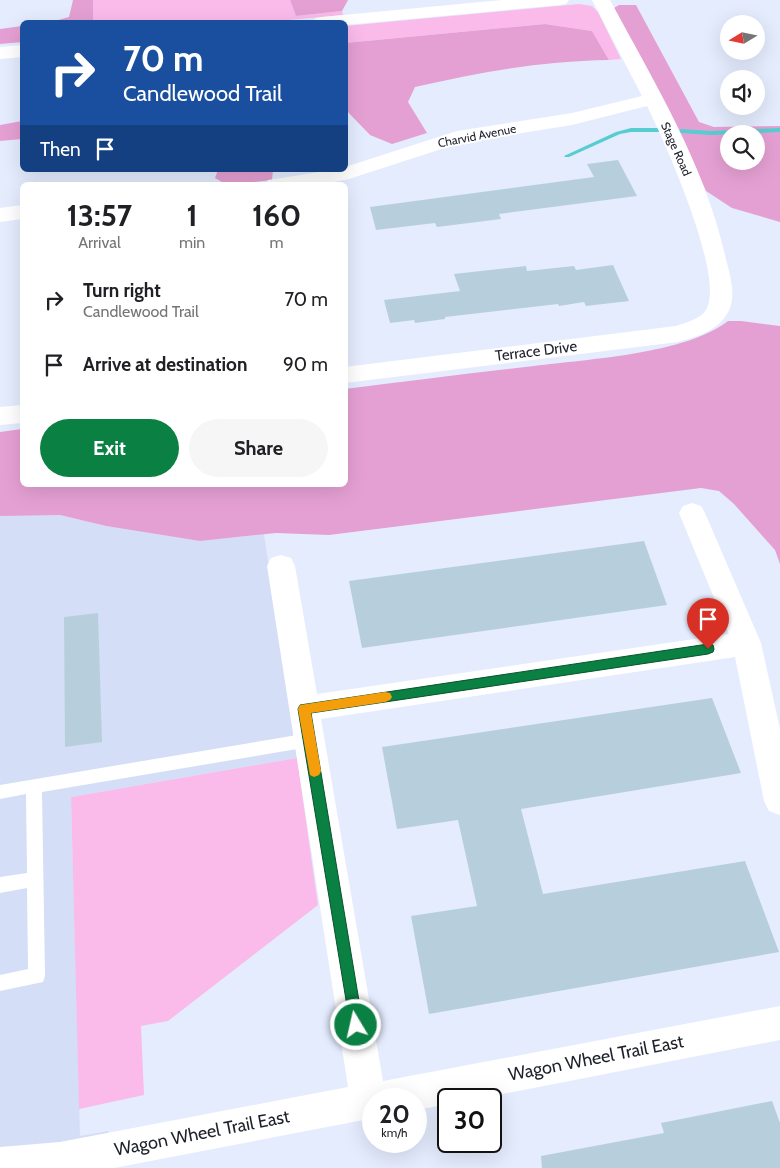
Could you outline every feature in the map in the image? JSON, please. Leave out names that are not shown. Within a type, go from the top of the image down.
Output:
[{"type":"street","points":[[344,20],[560,0]]},
{"type":"street","name":"Stage Road","points":[[601,0],[679,154],[707,224],[721,285],[718,308]]},
{"type":"street","points":[[0,54],[20,51]]},
{"type":"street","name":"Charvid Avenue","points":[[297,182],[349,173],[457,137],[572,119],[652,99]]},
{"type":"street","points":[[0,215],[20,212]]},
{"type":"street","name":"Terrace Drive","points":[[348,375],[678,334],[700,326],[711,318],[718,308]]},
{"type":"street","points":[[0,416],[20,414]]},
{"type":"street","points":[[692,513],[747,643],[780,801]]},
{"type":"street","points":[[281,566],[309,740],[373,1088]]},
{"type":"street","points":[[304,709],[747,643]]},
{"type":"street","name":"Wagon Wheel Trail East","points":[[427,1090],[780,1023]]},
{"type":"street","name":"Wagon Wheel Trail East","points":[[0,1166],[60,1160],[362,1102]]},
{"type":"lane","points":[[0,792],[309,740]]},
{"type":"lane","points":[[0,983],[37,976],[34,787]]},
{"type":"lane","points":[[0,885],[35,879]]},
{"type":"shaded area","points":[[73,0],[93,0],[93,20],[58,20],[69,17]]},
{"type":"shaded area","points":[[93,0],[290,0],[296,16],[342,11],[343,15],[289,20],[93,20]]},
{"type":"shaded area","points":[[290,0],[348,0],[342,11],[296,16]]},
{"type":"shaded area","points":[[579,4],[592,6],[598,12],[621,59],[609,60],[592,31],[545,24],[348,43],[348,26]]},
{"type":"shaded area","points":[[619,5],[636,5],[699,122],[720,127],[720,170],[765,170],[765,126],[780,126],[780,222],[732,208],[706,191],[685,144],[614,8]]},
{"type":"shaded area","points":[[545,24],[592,31],[609,60],[511,68],[415,87],[408,102],[427,133],[392,144],[370,135],[348,112],[348,43]]},
{"type":"shaded area","points":[[20,26],[20,42],[0,44],[0,29]]},
{"type":"shaded area","points":[[20,121],[20,139],[0,141],[0,125]]},
{"type":"shaded area","points":[[217,172],[273,172],[272,180],[254,182],[222,182],[215,178]]},
{"type":"shaded area","points":[[728,321],[780,326],[780,564],[775,550],[734,504],[719,491],[701,488],[329,535],[276,533],[200,541],[106,526],[60,515],[0,516],[0,432],[20,429],[20,487],[348,487],[348,389],[636,353],[688,341],[710,332]]},
{"type":"shaded area","points":[[14,514],[60,515],[106,526],[200,541],[264,534],[297,758],[71,797],[80,1136],[108,1131],[110,1168],[0,1168],[0,516]]},
{"type":"shaded area","points":[[297,758],[318,905],[168,1021],[141,1026],[144,1095],[79,1109],[71,797]]},
{"type":"building","points":[[618,160],[637,196],[499,214],[501,219],[437,227],[435,223],[376,230],[370,207],[594,177],[587,164]]},
{"type":"building","points":[[613,265],[629,301],[586,306],[584,302],[559,306],[558,304],[445,317],[445,319],[415,323],[414,320],[390,323],[384,300],[460,291],[454,274],[526,266],[527,271],[574,266],[576,270]]},
{"type":"building","points":[[644,541],[667,605],[362,648],[349,581]]},
{"type":"building","points":[[98,613],[102,742],[65,747],[64,617]]},
{"type":"building","points":[[712,698],[741,773],[521,809],[543,894],[745,861],[779,952],[429,1014],[411,916],[477,906],[458,820],[397,829],[382,747]]},
{"type":"building","points":[[772,1101],[780,1123],[780,1168],[542,1168],[541,1156],[664,1133],[661,1123]]},
{"type":"waterway","points":[[567,156],[618,133],[631,130],[664,130]]},
{"type":"waterway","points":[[681,131],[711,133],[780,130]]},
{"type":"slow traffic","points":[[314,771],[304,709],[385,697]]},
{"type":"route","points":[[356,1025],[304,709],[708,649]]}]
